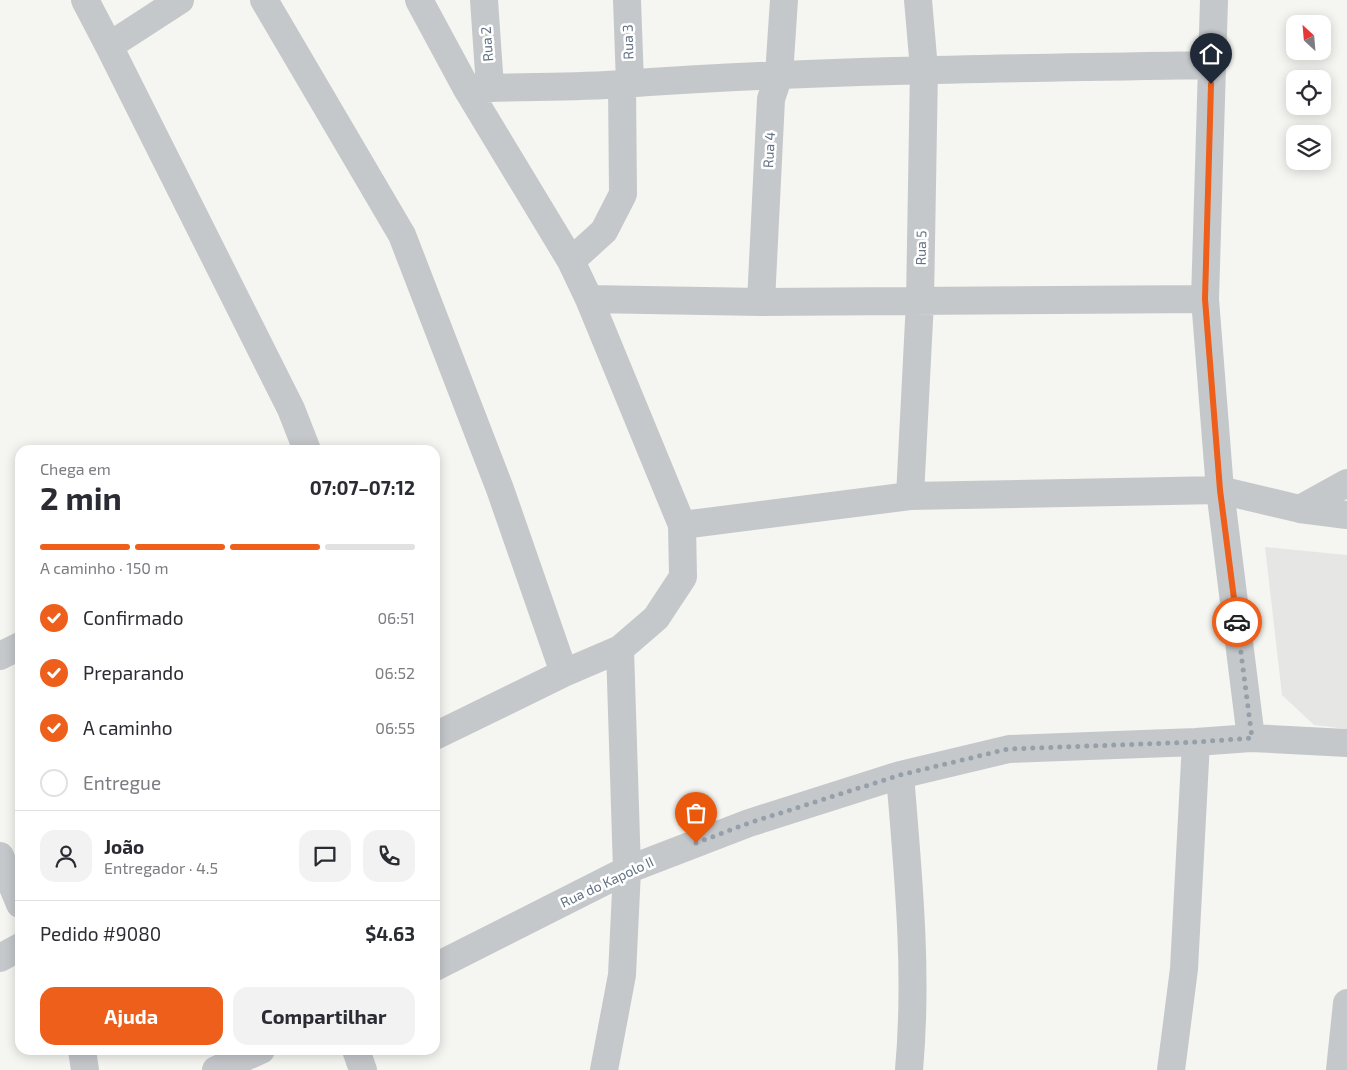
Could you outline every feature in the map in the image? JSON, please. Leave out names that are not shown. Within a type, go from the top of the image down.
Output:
[{"type":"street","points":[[85,0],[110,46],[291,409],[305,445]]},
{"type":"street","points":[[110,46],[180,0]]},
{"type":"street","points":[[264,0],[402,234],[500,489],[564,673]]},
{"type":"street","points":[[419,0],[478,88],[571,261],[589,298],[682,525],[683,577],[656,618],[620,649],[564,673],[440,734]]},
{"type":"street","name":"Rua 2","points":[[478,88],[484,0]]},
{"type":"street","name":"Rua 3","points":[[571,261],[604,231],[623,194],[627,0]]},
{"type":"street","name":"Rua 4","points":[[762,302],[771,99],[779,75],[784,0]]},
{"type":"street","name":"Rua 5","points":[[910,496],[920,301],[924,69],[918,0]]},
{"type":"street","points":[[1214,0],[1205,299],[1220,490],[1252,738]]},
{"type":"street","points":[[478,88],[626,84],[924,69],[1212,65]]},
{"type":"street","points":[[589,298],[762,302],[1205,299]]},
{"type":"street","points":[[1300,509],[1347,483]]},
{"type":"street","points":[[682,525],[910,496],[1220,490],[1300,509],[1347,514]]},
{"type":"street","points":[[0,656],[15,648]]},
{"type":"street","points":[[604,1070],[622,975],[626,870],[620,649]]},
{"type":"street","name":"Rua do Kapolo II","points":[[440,964],[626,870],[749,823],[900,775],[1008,749],[1252,738],[1347,743]]},
{"type":"street","points":[[1171,1070],[1184,969],[1196,742]]},
{"type":"street","points":[[900,775],[912,910],[913,1025],[909,1070]]},
{"type":"street","points":[[0,856],[15,892]]},
{"type":"street","points":[[0,958],[15,950]]},
{"type":"street","points":[[1340,1070],[1347,1003]]},
{"type":"street","points":[[82,1055],[84,1070]]},
{"type":"street","points":[[222,1060],[242,1055]]},
{"type":"street","points":[[358,1055],[363,1070]]},
{"type":"shaded area","points":[[1265,547],[1347,555],[1347,729],[1314,725],[1282,695]]},
{"type":"way so far","points":[[696,843],[749,823],[900,775],[1008,749],[1252,738],[1237,622]]},
{"type":"route","points":[[1211,84],[1205,299],[1220,490],[1237,622]]}]
